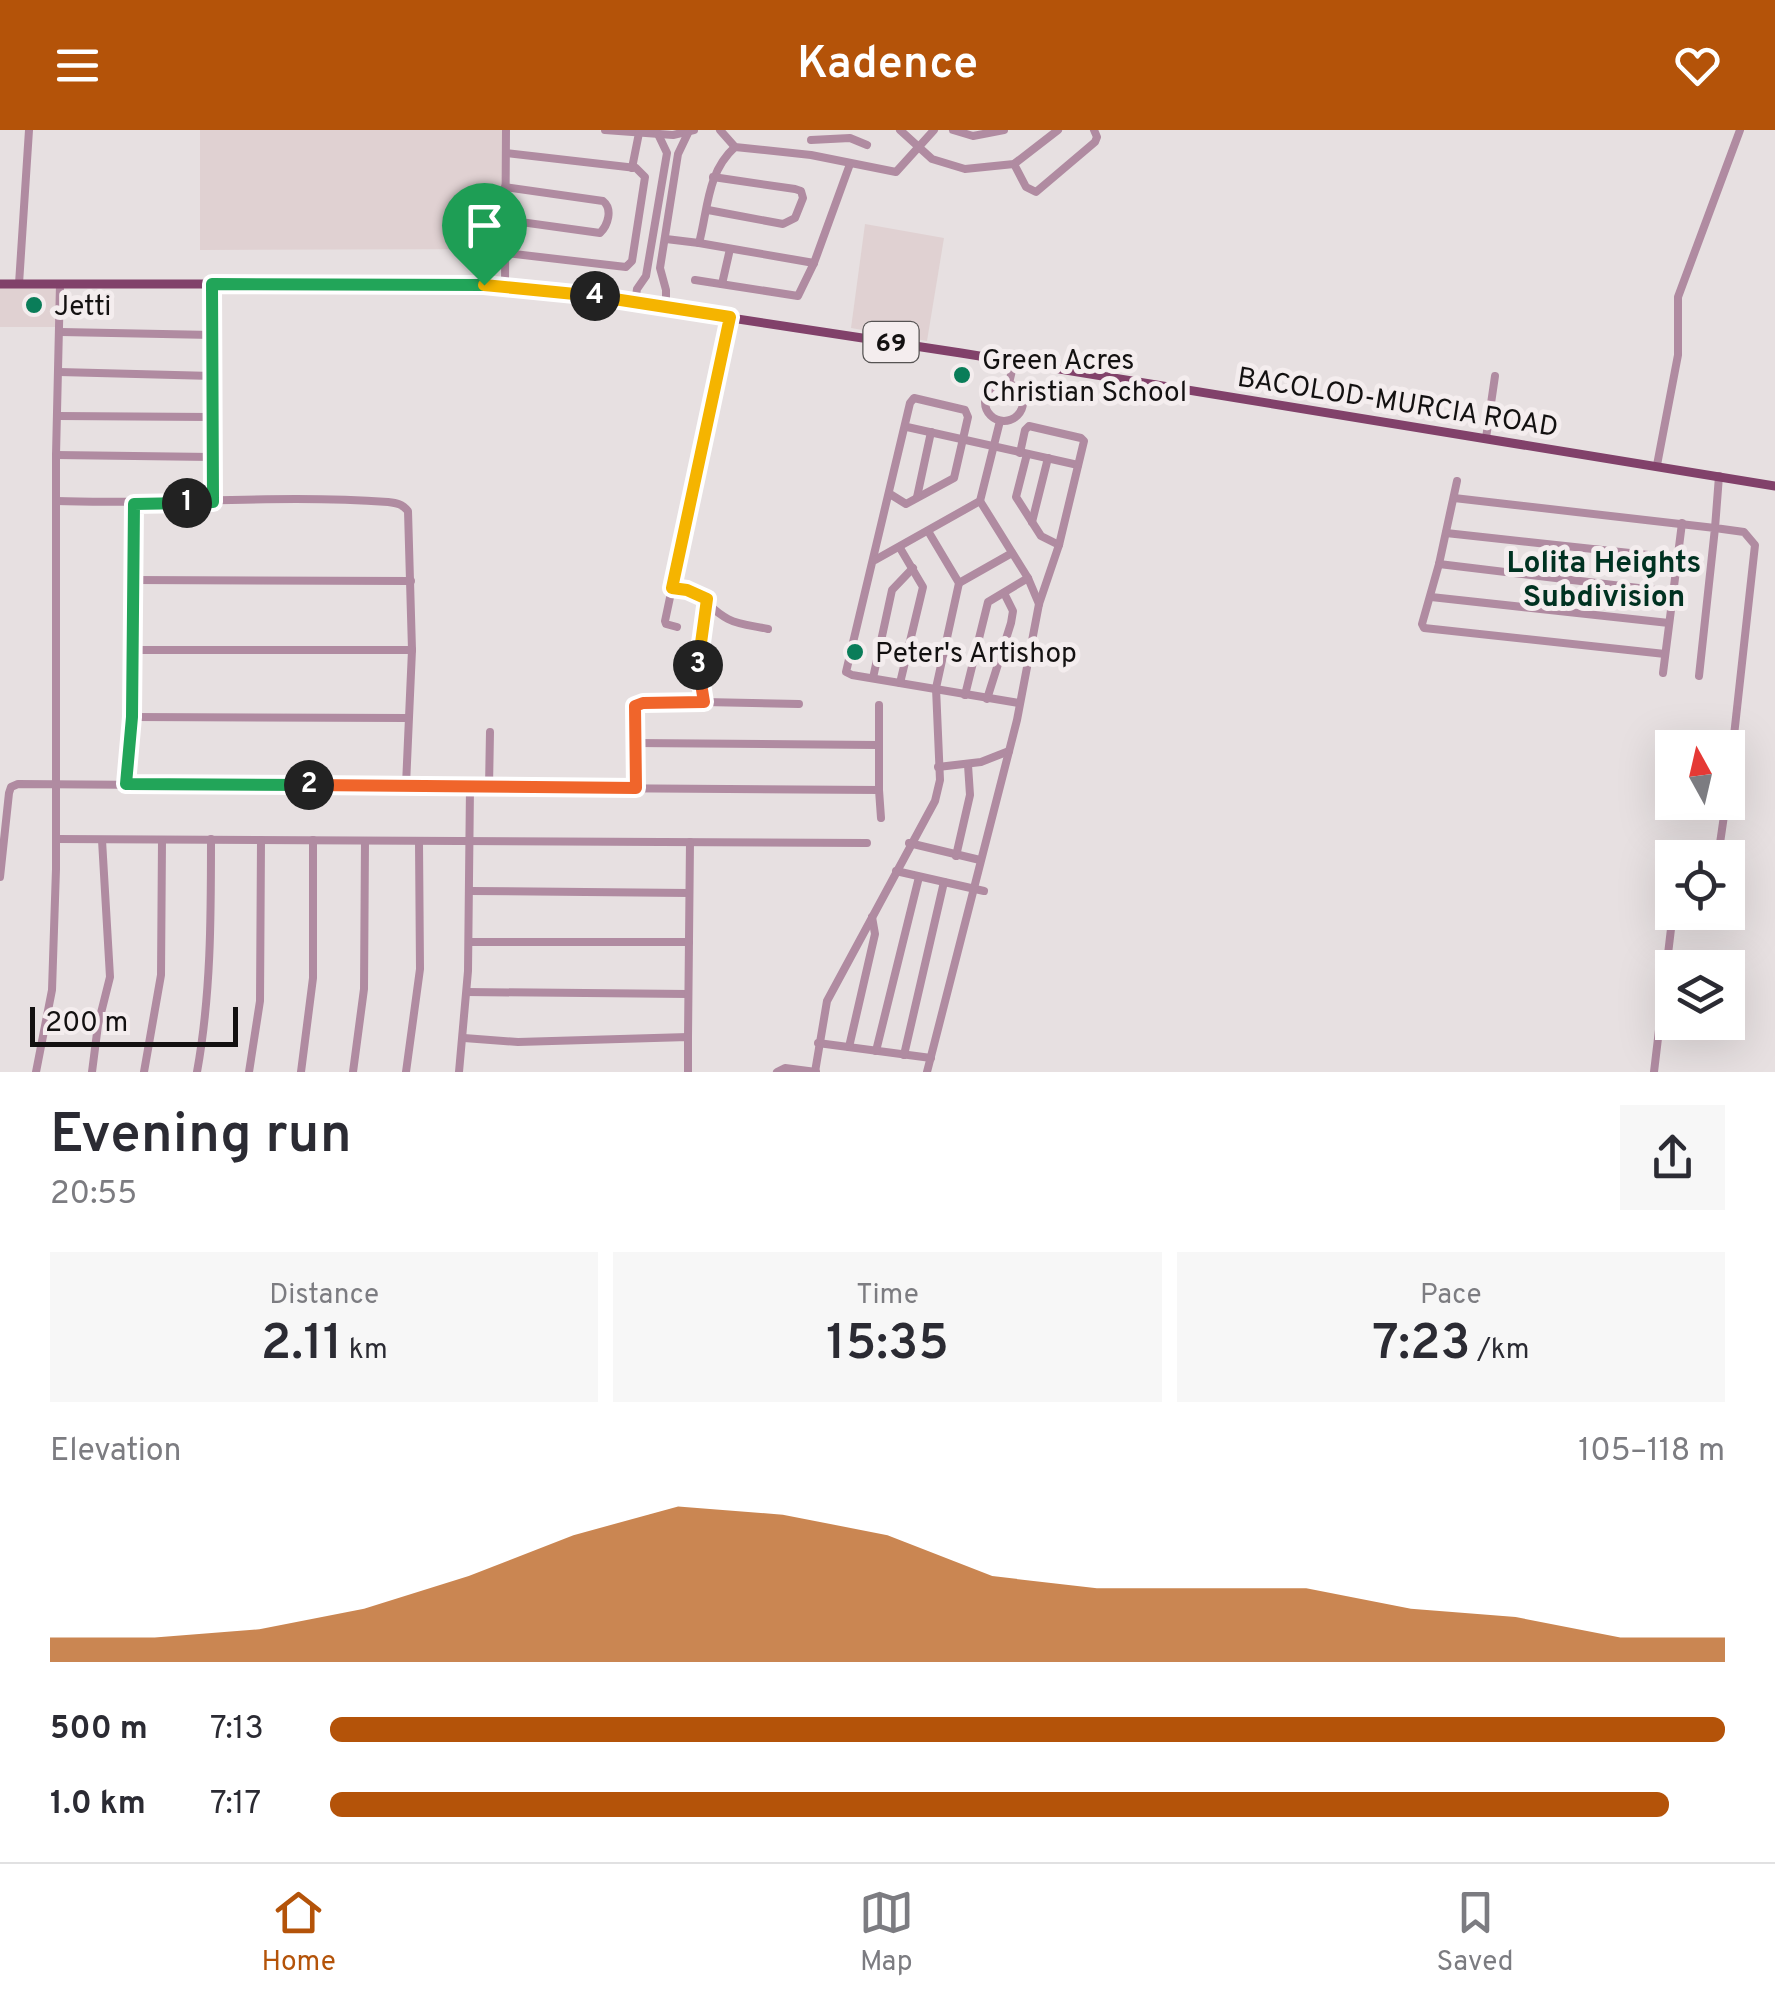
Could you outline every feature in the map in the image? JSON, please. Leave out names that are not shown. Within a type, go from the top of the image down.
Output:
[{"type":"main road","name":"BACOLOD-MURCIA ROAD","points":[[0,284],[505,286],[635,302],[1775,486]]},
{"type":"street","points":[[19,284],[29,130]]},
{"type":"street","points":[[505,286],[506,130]]},
{"type":"street","points":[[605,130],[658,134],[691,131]]},
{"type":"street","points":[[720,130],[735,147],[811,155],[899,172],[934,130]]},
{"type":"street","points":[[900,130],[932,159],[965,169],[1014,164],[1058,130]]},
{"type":"street","points":[[953,130],[973,136],[1004,130]]},
{"type":"street","points":[[1014,164],[1026,187],[1036,192],[1096,142],[1094,130]]},
{"type":"street","points":[[1658,466],[1678,355],[1678,297],[1740,130]]},
{"type":"street","points":[[666,307],[660,273],[678,154],[691,131]]},
{"type":"street","points":[[632,168],[639,133]]},
{"type":"street","points":[[635,302],[637,289],[646,276],[667,153],[658,134]]},
{"type":"street","points":[[811,155],[811,135],[850,138],[867,145]]},
{"type":"street","points":[[698,243],[713,178],[721,160],[735,147]]},
{"type":"street","points":[[504,253],[626,267],[632,261],[645,177],[632,168],[506,153]]},
{"type":"street","points":[[667,153],[678,154]]},
{"type":"street","points":[[695,280],[798,296],[850,164]]},
{"type":"street","points":[[708,210],[783,224],[795,218],[803,198],[801,191],[795,189],[713,178]]},
{"type":"street","points":[[505,186],[603,201],[608,210],[608,221],[600,233],[506,220]]},
{"type":"street","points":[[660,201],[671,202]]},
{"type":"street","points":[[666,240],[814,263]]},
{"type":"street","points":[[722,284],[730,248]]},
{"type":"street","points":[[650,251],[663,252]]},
{"type":"street","points":[[36,1072],[52,990],[57,839],[56,455],[60,284]]},
{"type":"street","points":[[212,284],[213,502]]},
{"type":"street","points":[[677,627],[665,621],[730,317]]},
{"type":"street","points":[[61,332],[212,335]]},
{"type":"street","points":[[1009,383],[1014,362]]},
{"type":"street","points":[[60,372],[213,376]]},
{"type":"street","points":[[1486,438],[1495,376]]},
{"type":"street","points":[[1009,383],[1021,393],[1022,408],[1013,419],[1000,421],[992,417],[984,402],[992,387],[1009,383]]},
{"type":"street","points":[[890,494],[906,504],[954,478],[968,412],[912,399],[845,668],[849,674],[1018,703]]},
{"type":"street","points":[[58,416],[211,417]]},
{"type":"street","points":[[874,560],[980,501],[1000,421]]},
{"type":"street","points":[[906,426],[1078,465]]},
{"type":"street","points":[[927,1072],[1010,752],[1039,604],[1059,544],[1083,440],[1039,426],[1025,430],[1016,492],[1018,502],[1041,536],[1059,544]]},
{"type":"street","points":[[917,498],[931,432]]},
{"type":"street","points":[[56,455],[212,457]]},
{"type":"street","points":[[1032,522],[1048,458]]},
{"type":"street","points":[[1699,676],[1719,476]]},
{"type":"street","points":[[1457,481],[1422,624],[1426,629],[1665,654]]},
{"type":"street","points":[[1454,498],[1744,532],[1756,546],[1735,730]]},
{"type":"street","points":[[56,501],[389,502],[403,506],[408,511],[412,650],[406,785]]},
{"type":"street","points":[[980,501],[1028,578],[1039,604]]},
{"type":"street","points":[[126,784],[132,717],[134,504]]},
{"type":"street","points":[[1664,673],[1682,523]]},
{"type":"street","points":[[777,1072],[785,1068],[815,1072],[827,1001],[935,801],[936,688],[959,584],[928,531]]},
{"type":"street","points":[[1446,532],[1676,558]]},
{"type":"street","points":[[900,548],[923,587],[900,683]]},
{"type":"street","points":[[959,584],[1012,553]]},
{"type":"street","points":[[1439,564],[1672,592]]},
{"type":"street","points":[[874,678],[892,590],[912,568]]},
{"type":"street","points":[[966,694],[988,602],[1028,578]]},
{"type":"street","points":[[132,580],[411,582]]},
{"type":"street","points":[[672,588],[707,599],[728,619],[768,629]]},
{"type":"street","points":[[987,700],[1013,611],[1004,593]]},
{"type":"street","points":[[1431,597],[1668,623]]},
{"type":"street","points":[[704,702],[698,664],[707,599]]},
{"type":"street","points":[[132,650],[412,650]]},
{"type":"street","points":[[636,788],[634,708],[638,704],[799,704]]},
{"type":"street","points":[[879,706],[881,818]]},
{"type":"street","points":[[132,717],[408,718]]},
{"type":"street","points":[[489,788],[490,732]]},
{"type":"street","points":[[635,744],[878,745]]},
{"type":"street","points":[[938,767],[968,765],[1010,752]]},
{"type":"street","points":[[956,856],[970,795],[968,765]]},
{"type":"street","points":[[0,877],[11,787],[126,784],[879,790]]},
{"type":"street","points":[[459,1072],[469,942],[470,787]]},
{"type":"street","points":[[57,839],[867,842]]},
{"type":"street","points":[[197,1072],[211,956],[211,839]]},
{"type":"street","points":[[92,1072],[110,978],[102,840]]},
{"type":"street","points":[[144,1072],[161,975],[162,840]]},
{"type":"street","points":[[249,1072],[260,1001],[261,840]]},
{"type":"street","points":[[301,1072],[313,978],[313,840]]},
{"type":"street","points":[[353,1072],[364,990],[365,841]]},
{"type":"street","points":[[688,1072],[690,842]]},
{"type":"street","points":[[406,1072],[420,969],[420,843]]},
{"type":"street","points":[[910,843],[980,860]]},
{"type":"street","points":[[896,871],[984,891]]},
{"type":"street","points":[[876,1051],[919,876]]},
{"type":"street","points":[[904,1055],[944,882]]},
{"type":"street","points":[[470,892],[689,893]]},
{"type":"street","points":[[849,1047],[876,934],[872,918]]},
{"type":"street","points":[[1654,1072],[1671,930]]},
{"type":"street","points":[[469,942],[688,942]]},
{"type":"street","points":[[846,970],[866,980]]},
{"type":"street","points":[[467,992],[688,994]]},
{"type":"street","points":[[464,1038],[537,1042],[688,1037]]},
{"type":"street","points":[[818,1043],[930,1058]]},
{"type":"shaded area","points":[[200,130],[507,130],[508,249],[200,250]]},
{"type":"shaded area","points":[[865,224],[944,238],[927,341],[851,328]]},
{"type":"shaded area","points":[[0,288],[57,288],[57,327],[0,327]]},
{"type":"place","name":"Jetti","points":[[34,305]]},
{"type":"place","name":"Green Acres Christian School","points":[[962,375]]},
{"type":"place","name":"Peter's Artishop","points":[[855,652]]},
{"type":"district","name":"Lolita Heights Subdivision","points":[[1604,579]]},
{"type":"route","points":[[212,284],[484,285],[534,288],[730,317],[672,588],[707,599],[698,664],[704,702],[636,705],[636,788],[126,784],[132,717],[134,504],[213,502],[212,284]]}]
